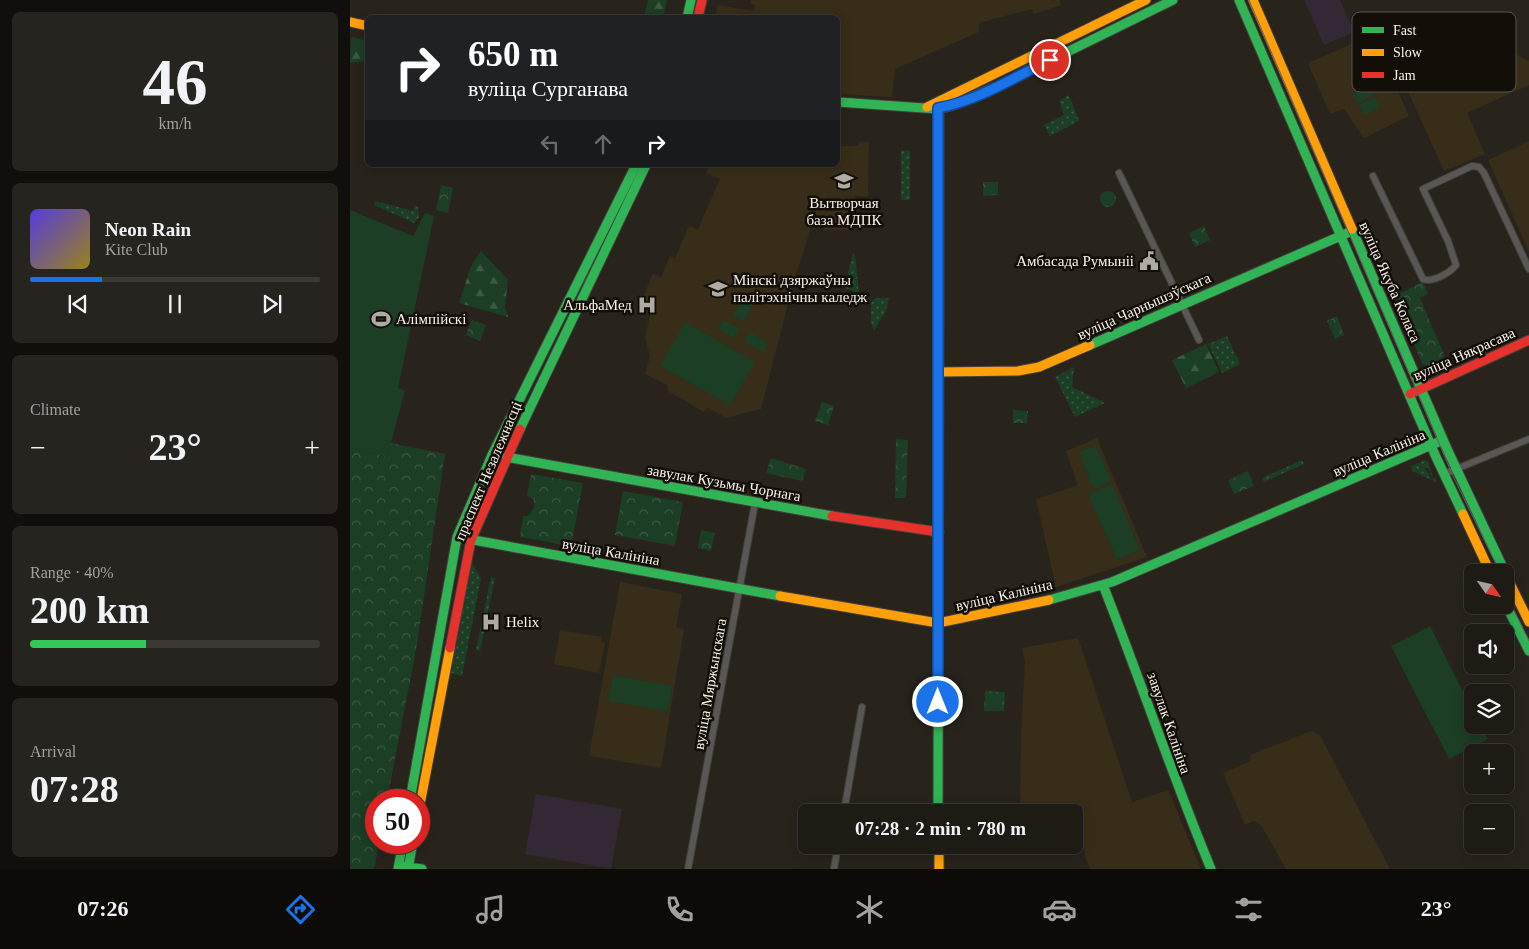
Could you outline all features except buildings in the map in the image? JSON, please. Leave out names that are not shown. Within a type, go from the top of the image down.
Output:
[{"type":"main road","points":[[688,15],[691,0]]},
{"type":"main road","points":[[699,15],[702,0]]},
{"type":"main road","points":[[840,102],[927,107],[938,104],[1146,0]]},
{"type":"main road","points":[[938,104],[951,106],[1000,85],[1173,0]]},
{"type":"main road","name":"вуліца Якуба Коласа","points":[[1239,0],[1431,445],[1486,564]]},
{"type":"main road","name":"вуліца Якуба Коласа","points":[[1253,0],[1443,440],[1501,564]]},
{"type":"main road","points":[[350,22],[365,25]]},
{"type":"main road","points":[[938,104],[940,372],[938,804]]},
{"type":"main road","name":"праспект Незалежнасці","points":[[412,789],[457,538],[492,455],[635,167]]},
{"type":"main road","name":"праспект Незалежнасці","points":[[423,789],[471,540],[506,457],[645,167]]},
{"type":"main road","name":"вуліца Чарнышэўскага","points":[[940,372],[1018,371],[1039,367],[1352,230]]},
{"type":"main road","name":"вуліца Някрасава","points":[[1410,394],[1529,340]]},
{"type":"main road","name":"вуліца Калініна","points":[[457,538],[740,590],[938,623],[1049,600],[1103,585],[1443,440]]},
{"type":"main road","name":"завулак Кузьмы Чорнага","points":[[506,457],[755,503],[939,532]]},
{"type":"main road","name":"завулак Калініна","points":[[1103,585],[1144,690],[1175,783],[1211,869]]},
{"type":"main road","name":"вуліца Якуба Коласа","points":[[1514,591],[1529,622]]},
{"type":"main road","points":[[1510,614],[1529,651]]},
{"type":"main road","points":[[400,854],[398,868],[422,869]]},
{"type":"main road","points":[[408,868],[411,854]]},
{"type":"main road","points":[[939,854],[939,869]]},
{"type":"street","points":[[1373,176],[1423,279],[1431,280],[1453,270],[1456,264],[1448,241],[1423,189],[1472,166],[1479,167],[1484,173],[1529,270]]},
{"type":"street","points":[[1119,173],[1180,305],[1199,340]]},
{"type":"street","points":[[1444,474],[1529,439]]},
{"type":"street","name":"вуліца Мяржынскага","points":[[688,869],[755,503]]},
{"type":"street","points":[[845,804],[862,708]]},
{"type":"street","points":[[834,869],[836,854]]},
{"type":"shaded area","points":[[751,0],[1060,0],[1061,5],[1034,14],[1031,9],[979,23],[979,32],[895,69],[892,97],[840,94],[840,15],[716,15],[718,5],[754,11],[755,5],[750,3]]},
{"type":"shaded area","points":[[1304,0],[1340,0],[1352,27],[1352,33],[1324,45]]},
{"type":"shaded area","points":[[1352,44],[1352,92],[1398,92],[1409,116],[1364,138],[1344,109],[1330,114],[1308,63]]},
{"type":"shaded area","points":[[1516,54],[1529,61],[1529,85],[1516,91]]},
{"type":"shaded area","points":[[1408,92],[1514,92],[1467,113],[1485,154],[1444,171]]},
{"type":"shaded area","points":[[1529,141],[1529,252],[1488,160]]},
{"type":"shaded area","name":"Мінскі дзяржаўны палітэхнічны каледж","points":[[859,142],[869,142],[868,197],[855,196],[853,230],[824,230],[824,215],[815,215],[795,278],[788,286],[791,292],[761,409],[726,418],[707,408],[704,412],[668,391],[667,385],[645,374],[650,356],[645,338],[651,311],[639,305],[653,274],[661,277],[670,256],[675,258],[689,226],[698,229],[720,179],[706,173],[709,167],[840,167],[840,146],[858,146]]},
{"type":"shaded area","points":[[1097,438],[1147,557],[1056,587],[1036,499],[1078,485],[1066,451]]},
{"type":"shaded area","points":[[620,582],[682,594],[676,627],[684,629],[661,768],[589,756]]},
{"type":"shaded area","points":[[560,630],[602,637],[601,642],[605,643],[599,673],[554,664]]},
{"type":"shaded area","points":[[1078,638],[1132,802],[1168,790],[1201,869],[1091,869],[1086,860],[1083,845],[1083,804],[1020,804],[1025,661],[1022,648]]},
{"type":"shaded area","points":[[1311,731],[1320,735],[1390,869],[1286,869],[1261,825],[1254,821],[1245,825],[1223,773],[1251,761],[1250,755]]},
{"type":"shaded area","points":[[536,794],[622,809],[611,869],[525,854]]},
{"type":"green space","points":[[648,0],[667,0],[663,15],[644,15]]},
{"type":"green space","points":[[351,37],[365,40],[365,61],[350,63]]},
{"type":"green space","points":[[1357,92],[1372,92],[1374,95],[1358,104],[1353,94]]},
{"type":"green space","points":[[1069,95],[1079,121],[1050,136],[1044,125],[1064,115],[1059,101]]},
{"type":"green space","points":[[1375,97],[1380,107],[1364,115],[1359,105]]},
{"type":"green space","points":[[901,150],[910,151],[910,200],[901,200]]},
{"type":"green space","points":[[983,182],[998,182],[998,195],[983,196]]},
{"type":"green space","points":[[441,185],[453,188],[448,213],[436,210]]},
{"type":"green space","points":[[1105,191],[1111,191],[1116,196],[1114,205],[1105,207],[1100,202],[1100,196]]},
{"type":"green space","points":[[375,201],[413,211],[415,205],[418,207],[419,217],[414,223],[374,205]]},
{"type":"green space","name":"Алімпійскі","points":[[350,210],[413,236],[425,213],[434,216],[398,388],[405,391],[387,457],[350,448]]},
{"type":"green space","points":[[1204,226],[1210,240],[1195,247],[1189,233]]},
{"type":"green space","points":[[481,251],[508,280],[505,307],[508,317],[459,303],[471,266]]},
{"type":"green space","points":[[853,253],[855,255],[859,293],[844,288]]},
{"type":"green space","points":[[1423,282],[1428,294],[1420,298],[1445,357],[1426,367],[1422,363],[1394,296]]},
{"type":"green space","points":[[745,293],[755,299],[744,321],[733,316]]},
{"type":"green space","points":[[876,298],[889,298],[886,311],[874,331],[871,322],[871,303]]},
{"type":"green space","points":[[1337,316],[1344,335],[1335,339],[1327,321]]},
{"type":"green space","points":[[472,320],[486,325],[480,341],[466,335]]},
{"type":"green space","points":[[723,320],[739,328],[734,338],[718,329]]},
{"type":"green space","points":[[685,322],[755,362],[730,405],[660,366]]},
{"type":"green space","points":[[750,332],[768,343],[763,352],[745,342]]},
{"type":"green space","points":[[1227,336],[1240,364],[1222,373],[1208,344]]},
{"type":"green space","points":[[1206,344],[1219,372],[1186,388],[1172,360]]},
{"type":"green space","points":[[1074,367],[1072,387],[1105,403],[1075,417],[1055,377]]},
{"type":"green space","points":[[822,402],[834,406],[828,425],[815,421]]},
{"type":"green space","points":[[1013,410],[1028,411],[1027,423],[1013,423]]},
{"type":"green space","points":[[896,439],[908,440],[906,498],[895,498]]},
{"type":"green space","points":[[391,443],[445,454],[416,650],[389,789],[365,789],[365,854],[377,854],[374,869],[350,869],[350,448],[387,457]]},
{"type":"green space","points":[[1096,445],[1111,481],[1093,489],[1079,452]]},
{"type":"green space","points":[[771,458],[806,469],[802,481],[766,473]]},
{"type":"green space","points":[[1302,460],[1304,464],[1264,482],[1262,478]]},
{"type":"green space","points":[[1425,460],[1428,461],[1433,478],[1436,478],[1437,483],[1433,481],[1428,467],[1425,468],[1432,480],[1412,471],[1411,466]]},
{"type":"green space","points":[[1248,471],[1254,486],[1234,494],[1228,480]]},
{"type":"green space","points":[[531,474],[583,483],[571,546],[520,537],[523,516],[528,516],[534,508],[534,500],[527,495]]},
{"type":"green space","points":[[1112,484],[1140,550],[1117,560],[1088,494]]},
{"type":"green space","points":[[623,491],[683,502],[675,546],[615,535]]},
{"type":"green space","points":[[701,530],[715,533],[711,551],[698,548]]},
{"type":"green space","points":[[472,563],[481,578],[462,676],[451,673]]},
{"type":"green space","points":[[491,577],[495,578],[480,651],[476,650]]},
{"type":"green space","points":[[1430,626],[1464,694],[1464,734],[1485,734],[1488,739],[1478,744],[1464,744],[1464,751],[1449,759],[1391,646]]},
{"type":"green space","points":[[613,675],[672,686],[668,711],[608,701]]},
{"type":"green space","points":[[985,691],[1005,692],[1004,711],[984,711]]},
{"type":"tram line","points":[[1249,0],[1453,476],[1496,564]]},
{"type":"tram line","points":[[1514,610],[1529,641]]},
{"type":"traffic: fast","points":[[688,15],[691,0]]},
{"type":"traffic: fast","points":[[840,102],[938,109],[951,106],[1000,85],[1173,0]]},
{"type":"traffic: fast","points":[[1239,0],[1436,457],[1463,514]]},
{"type":"traffic: fast","points":[[939,102],[939,175]]},
{"type":"traffic: fast","points":[[412,789],[457,537],[492,455],[635,167]]},
{"type":"traffic: fast","points":[[520,429],[645,167]]},
{"type":"traffic: fast","points":[[1352,229],[1448,451],[1501,564]]},
{"type":"traffic: fast","points":[[1090,345],[1352,231]]},
{"type":"traffic: fast","points":[[938,804],[939,320]]},
{"type":"traffic: fast","points":[[1049,600],[1112,582],[1443,440]]},
{"type":"traffic: fast","points":[[506,457],[832,516]]},
{"type":"traffic: fast","points":[[457,537],[780,596]]},
{"type":"traffic: fast","points":[[1103,585],[1211,869]]},
{"type":"traffic: fast","points":[[1510,614],[1529,651]]},
{"type":"traffic: fast","points":[[398,869],[401,854]]},
{"type":"traffic: fast","points":[[408,869],[411,854]]},
{"type":"traffic: fast","points":[[403,866],[422,869]]},
{"type":"traffic: slow","points":[[927,107],[1146,0]]},
{"type":"traffic: slow","points":[[1253,0],[1352,229]]},
{"type":"traffic: slow","points":[[350,22],[365,25]]},
{"type":"traffic: slow","points":[[939,372],[1018,371],[1039,367],[1090,345]]},
{"type":"traffic: slow","points":[[1463,514],[1486,564]]},
{"type":"traffic: slow","points":[[1514,591],[1529,622]]},
{"type":"traffic: slow","points":[[780,596],[938,623],[1049,600]]},
{"type":"traffic: slow","points":[[423,789],[450,648]]},
{"type":"traffic: slow","points":[[939,854],[939,869]]},
{"type":"traffic: jam","points":[[699,15],[702,0]]},
{"type":"traffic: jam","points":[[939,175],[939,320]]},
{"type":"traffic: jam","points":[[1410,394],[1529,340]]},
{"type":"traffic: jam","points":[[450,648],[471,540],[520,429]]},
{"type":"traffic: jam","points":[[832,516],[939,532]]},
{"type":"place","name":"Вытворчая база МДПК","points":[[844,181]]},
{"type":"place","name":"Амбасада Румыніі","points":[[1149,261]]},
{"type":"place","name":"Мінскі дзяржаўны палітэхнічны каледж","points":[[718,289]]},
{"type":"place","name":"АльфаМед","points":[[647,305]]},
{"type":"place","name":"Алімпійскі","points":[[381,319]]},
{"type":"place","name":"Helix","points":[[491,622]]},
{"type":"route","points":[[938,702],[940,576],[938,108],[951,106],[1000,85],[1050,60]]}]
